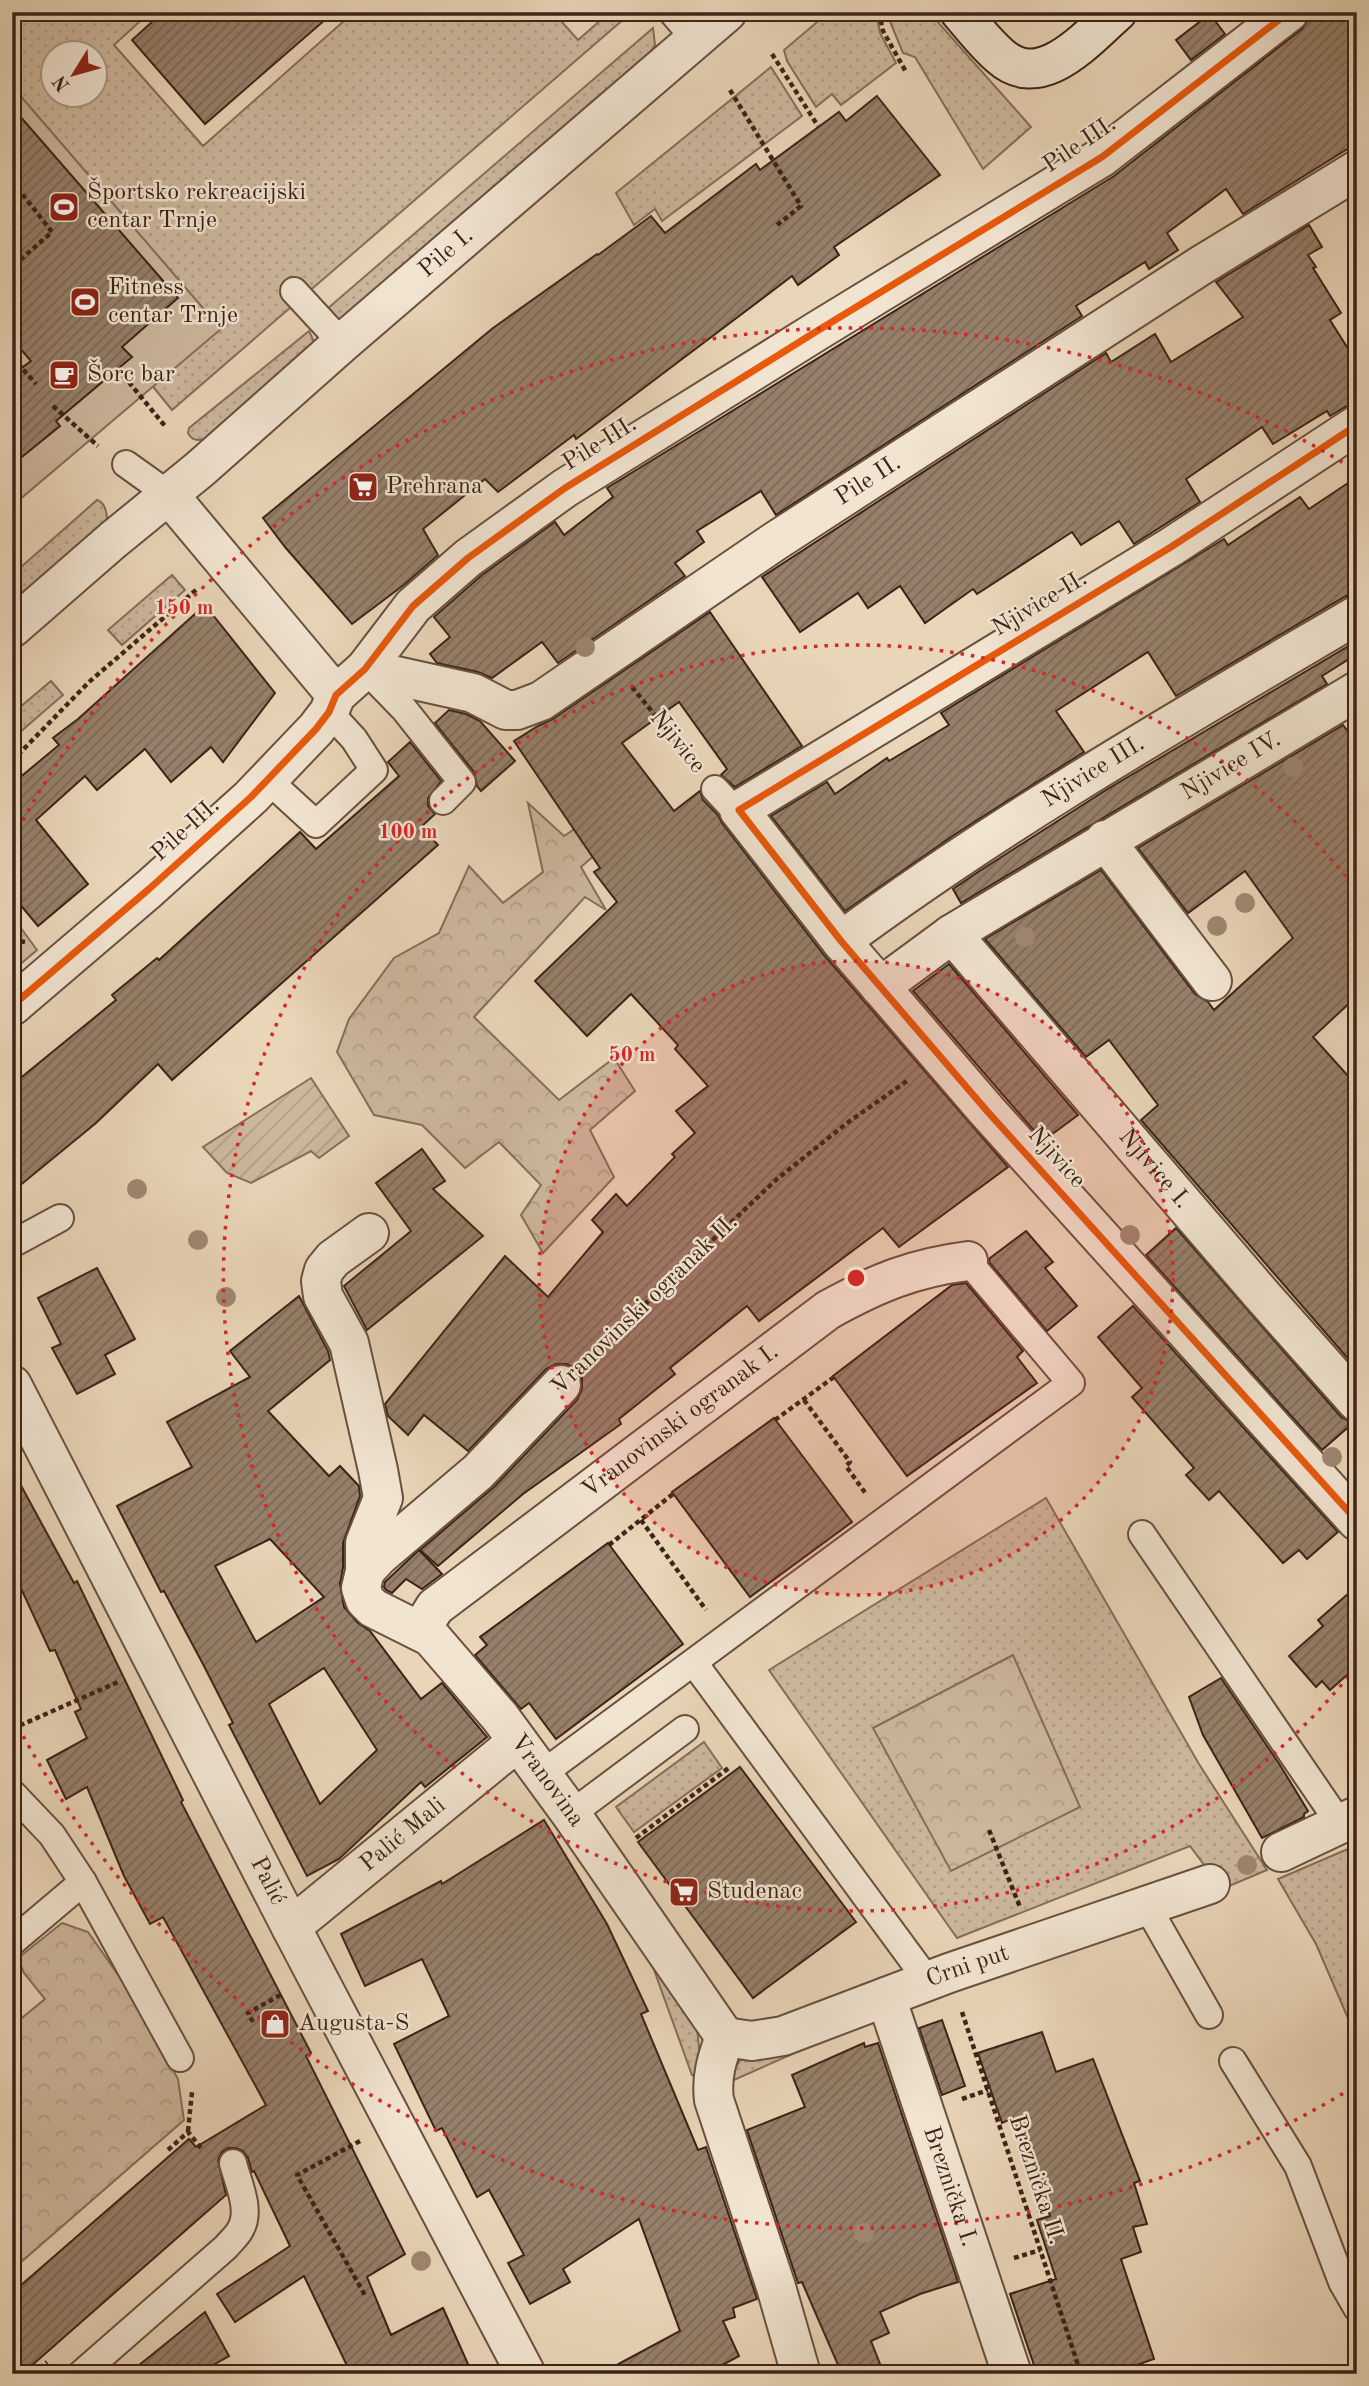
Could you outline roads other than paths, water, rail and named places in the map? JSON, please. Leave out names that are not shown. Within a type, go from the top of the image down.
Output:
[{"type":"street","name":"Pile I.","points":[[12,628],[168,494],[200,470],[342,343],[684,26],[727,12]]},
{"type":"street","points":[[960,12],[1001,58],[1025,70],[1047,67],[1064,58],[1117,12]]},
{"type":"street","name":"Pile III.","points":[[12,1006],[159,880],[268,780],[316,729],[332,704],[365,669],[413,606],[468,558],[565,488],[1102,157],[1289,12]]},
{"type":"street","name":"Pile II.","points":[[365,669],[473,693],[506,710],[517,710],[541,701],[774,542],[1200,266],[1357,170]]},
{"type":"street","name":"Njivice II.","points":[[727,800],[1171,547],[1357,425]]},
{"type":"street","points":[[168,494],[332,704]]},
{"type":"street","name":"Njivice III.","points":[[841,941],[894,902],[1107,763],[1357,615]]},
{"type":"street","name":"Njivice IV.","points":[[880,987],[952,934],[1357,691]]},
{"type":"street","name":"Njivice","points":[[727,800],[841,941],[987,1111],[1357,1521]]},
{"type":"street","points":[[1105,840],[1212,981]]},
{"type":"street","name":"Njivice I.","points":[[952,934],[1242,1273],[1357,1402]]},
{"type":"street","name":"Vranovina","points":[[369,1233],[333,1259],[324,1270],[321,1282],[323,1296],[349,1343],[383,1498],[365,1543],[365,1571],[361,1588],[365,1600],[383,1614],[420,1631],[444,1650],[500,1717],[571,1814],[725,2037]]},
{"type":"street","name":"Vranovinski ogranak I.","points":[[420,1631],[426,1617],[435,1607],[828,1310],[856,1294],[907,1272],[968,1261]]},
{"type":"street","name":"Palić","points":[[12,1385],[291,1927],[526,2374]]},
{"type":"street","name":"Vranovinski ogranak II.","points":[[365,1571],[478,1472],[561,1385]]},
{"type":"street","name":"Palić Mali","points":[[291,1927],[517,1742]]},
{"type":"street","points":[[1281,1852],[1348,1820]]},
{"type":"street","name":"Crni put","points":[[725,2037],[752,2041],[783,2036],[928,1981],[1210,1884]]},
{"type":"street","name":"Breznička I.","points":[[886,1997],[1012,2374]]},
{"type":"street","points":[[725,2037],[715,2064],[714,2100],[802,2374]]},
{"type":"lane","points":[[294,291],[342,343]]},
{"type":"lane","points":[[126,464],[168,494]]},
{"type":"lane","points":[[365,669],[404,709],[462,782],[443,802]]},
{"type":"lane","points":[[268,780],[316,824],[374,770],[332,704]]},
{"type":"lane","points":[[12,1244],[60,1218]]},
{"type":"lane","points":[[542,1774],[1070,1383],[968,1261]]},
{"type":"lane","points":[[1142,1534],[1348,1820]]},
{"type":"lane","points":[[694,1663],[928,1981]]},
{"type":"lane","points":[[571,1814],[685,1729]]},
{"type":"lane","points":[[12,1793],[52,1835],[83,1882],[180,2058]]},
{"type":"lane","points":[[12,1942],[83,1882]]},
{"type":"lane","points":[[1147,1906],[1209,2015]]},
{"type":"lane","points":[[1233,2061],[1298,2166],[1342,2282],[1357,2308]]},
{"type":"lane","points":[[81,2374],[226,2247],[241,2229],[245,2217],[233,2164]]},
{"type":"place","name":"Športsko rekreacijski centar Trnje","points":[[64,207]]},
{"type":"place","name":"Fitness centar Trnje","points":[[85,302]]},
{"type":"place","name":"Šorc bar","points":[[64,375]]},
{"type":"place","name":"Prehrana","points":[[363,487]]},
{"type":"place","name":"Studenac","points":[[684,1892]]},
{"type":"place","name":"Augusta-S","points":[[275,2024]]}]
